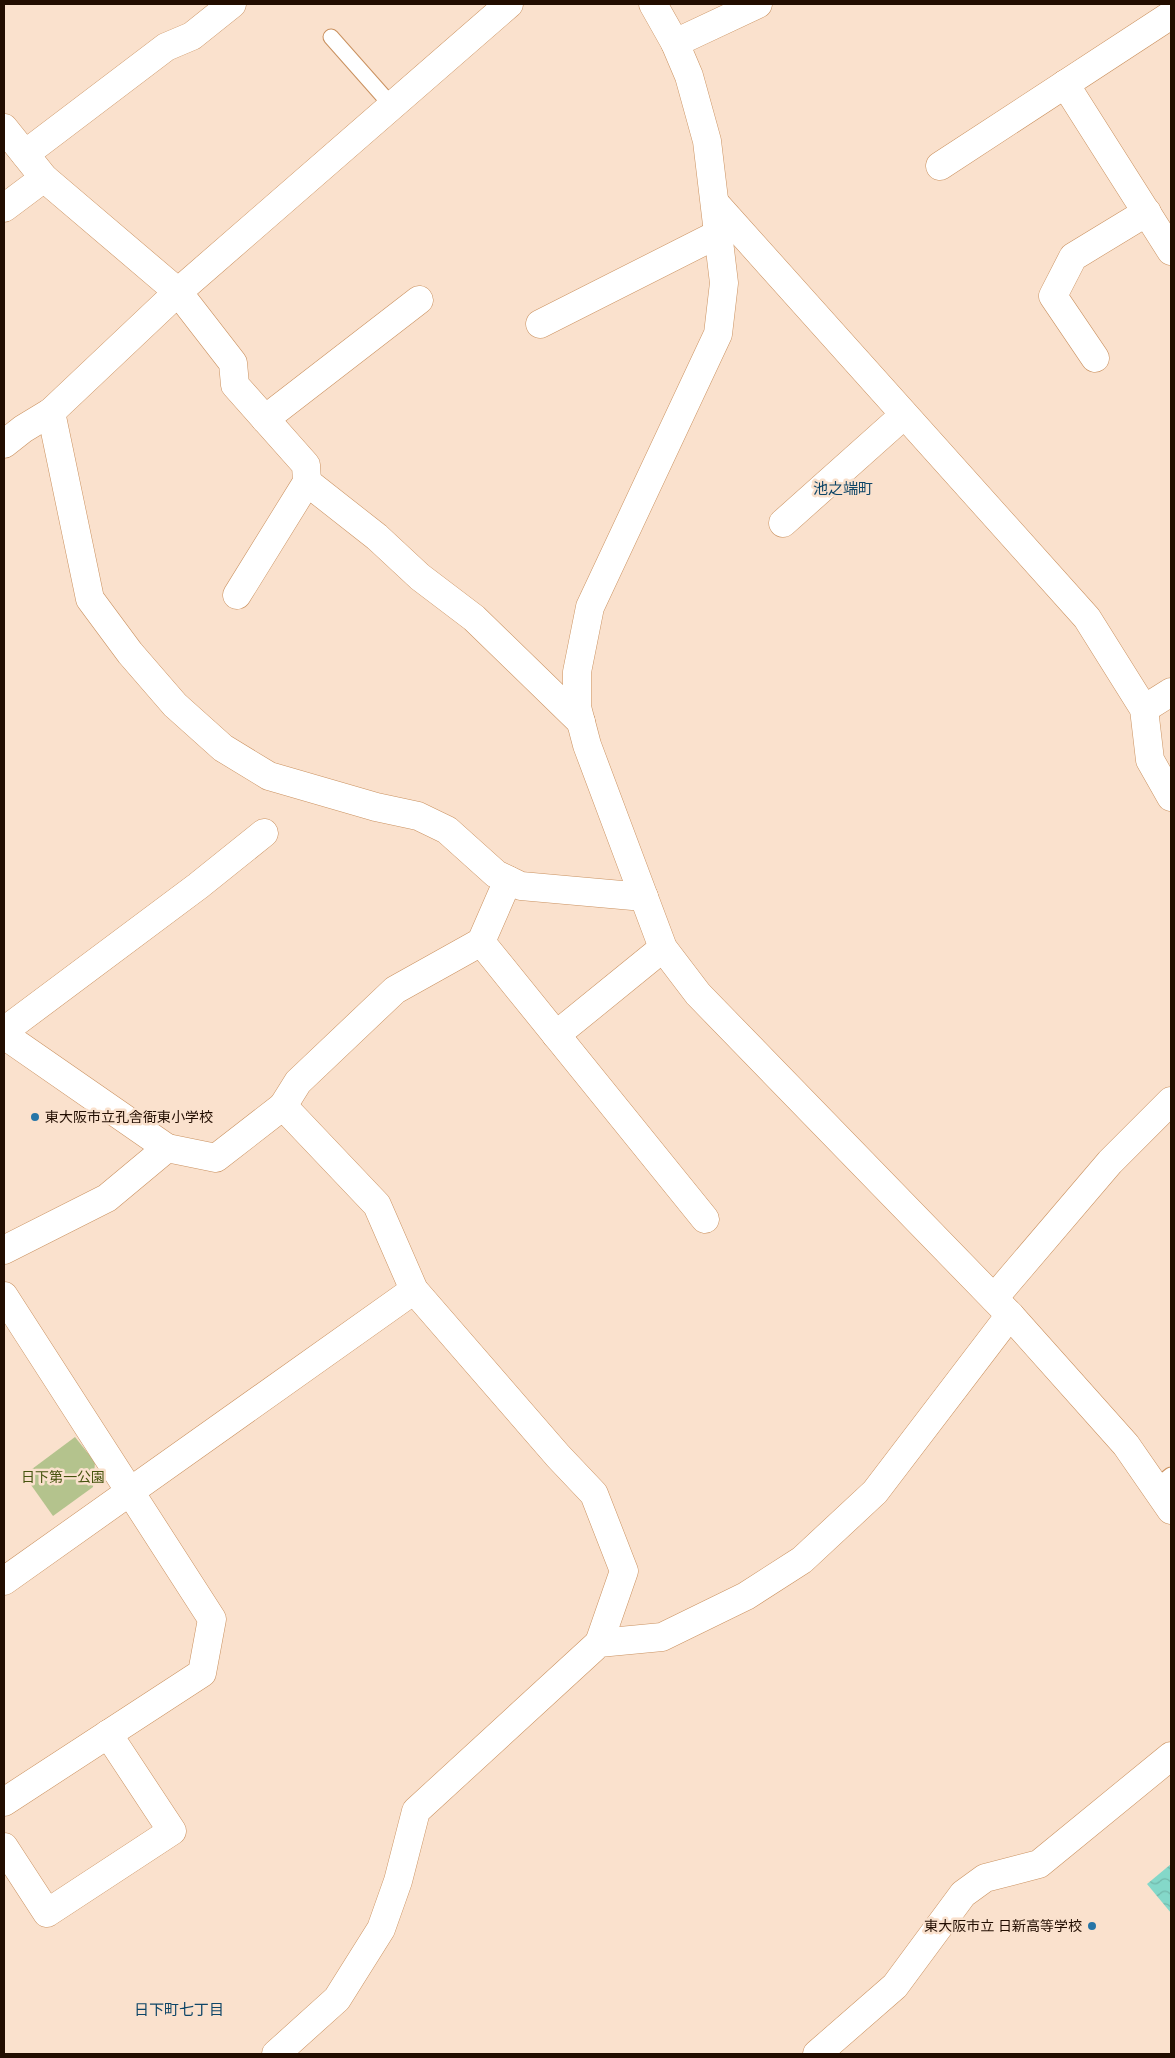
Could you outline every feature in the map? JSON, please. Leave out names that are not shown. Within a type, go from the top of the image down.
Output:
[{"type":"street","points":[[25,154],[166,47],[192,36],[232,4]]},
{"type":"street","points":[[4,444],[23,429],[51,412],[178,292],[509,4]]},
{"type":"street","points":[[654,4],[675,43],[689,76],[707,140],[720,233],[724,283],[718,334],[590,607],[577,672],[577,707],[590,753],[662,948],[698,994],[1002,1307],[1126,1445],[1163,1481],[1171,1510]]},
{"type":"street","points":[[675,43],[758,4]]},
{"type":"street","points":[[940,166],[1171,15]]},
{"type":"street","points":[[1065,84],[1171,251]]},
{"type":"street","points":[[4,128],[44,178],[178,292],[233,362],[235,385],[306,465],[307,482],[237,595]]},
{"type":"street","points":[[4,208],[44,178]]},
{"type":"street","points":[[715,202],[1087,618],[1144,709],[1150,760],[1171,797]]},
{"type":"street","points":[[1095,358],[1053,296],[1073,257],[1147,212]]},
{"type":"street","points":[[540,324],[720,233]]},
{"type":"street","points":[[265,419],[419,300]]},
{"type":"street","points":[[51,412],[90,599],[130,653],[175,705],[223,748],[269,776],[376,807],[418,816],[447,830],[496,874],[521,886],[644,897]]},
{"type":"street","points":[[783,523],[904,415]]},
{"type":"street","points":[[307,482],[377,537],[420,577],[474,618],[581,722]]},
{"type":"street","points":[[1144,709],[1171,692]]},
{"type":"street","points":[[264,833],[198,886],[4,1033],[167,1148],[216,1158],[283,1106],[298,1082],[395,990],[481,942],[508,880]]},
{"type":"street","points":[[481,942],[705,1220]]},
{"type":"street","points":[[556,1035],[662,948]]},
{"type":"street","points":[[599,1643],[662,1637],[746,1596],[802,1560],[875,1492],[1002,1307],[1110,1162],[1171,1101]]},
{"type":"street","points":[[276,2054],[338,1999],[381,1929],[398,1881],[416,1811],[599,1643],[624,1571],[594,1494],[558,1456],[414,1290],[377,1204],[283,1106]]},
{"type":"street","points":[[4,1250],[107,1198],[167,1148]]},
{"type":"street","points":[[4,1581],[414,1290]]},
{"type":"street","points":[[4,1296],[212,1618],[202,1673],[4,1802]]},
{"type":"street","points":[[4,1847],[47,1913],[172,1831],[108,1734]]},
{"type":"street","points":[[817,2054],[896,1986],[963,1894],[985,1878],[1039,1864],[1171,1756]]},
{"type":"lane","points":[[331,37],[392,106]]},
{"type":"green space","name":"日下第一公園","points":[[75,1437],[95,1462],[93,1487],[53,1516],[24,1475]]},
{"type":"water","points":[[1171,1864],[1171,1913],[1147,1884]]},
{"type":"place","name":"東大阪市立孔舎衙東小学校","points":[[35,1117]]},
{"type":"place","name":"東大阪市立 日新高等学校","points":[[1092,1926]]},
{"type":"district","name":"池之端町","points":[[843,489]]},
{"type":"district","name":"日下町七丁目","points":[[179,2010]]}]
